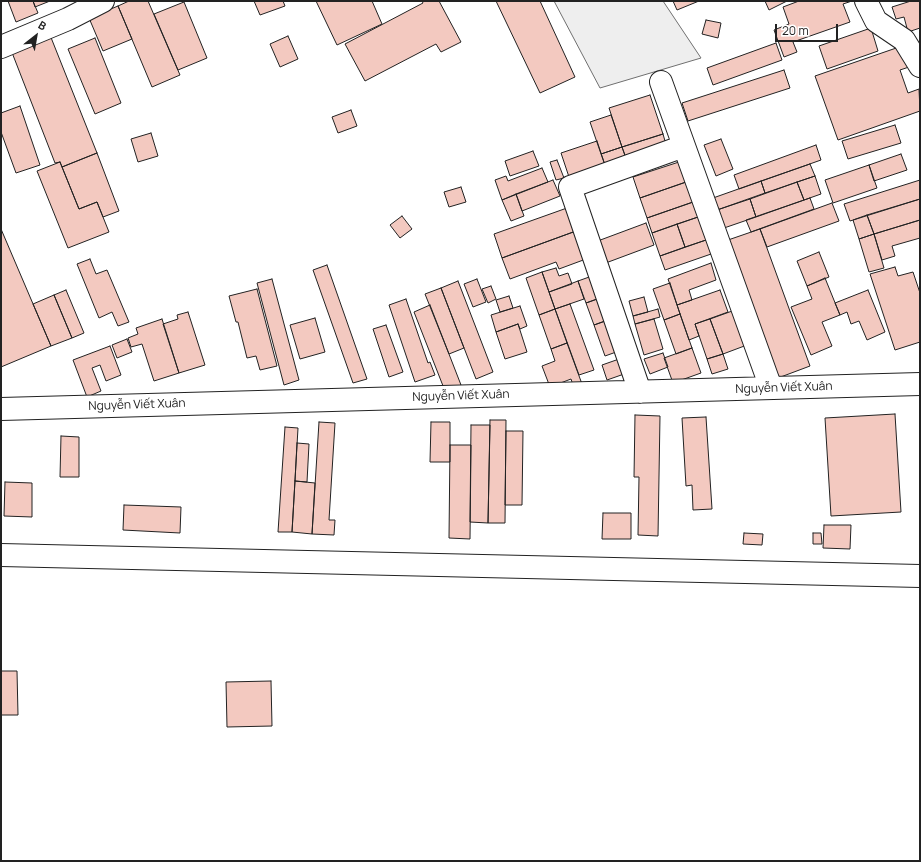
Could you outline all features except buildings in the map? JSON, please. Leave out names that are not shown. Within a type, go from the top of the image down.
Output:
[{"type":"street","points":[[1,47],[68,19],[103,1]]},
{"type":"street","points":[[866,1],[876,21],[904,40],[920,66]]},
{"type":"street","points":[[661,82],[771,388]]},
{"type":"street","points":[[640,392],[570,187],[684,146]]},
{"type":"street","name":"Nguyễn Viết Xuân","points":[[1,409],[920,384]]},
{"type":"street","points":[[1,555],[920,576]]},
{"type":"shaded area","points":[[554,1],[663,1],[701,58],[600,88]]}]
